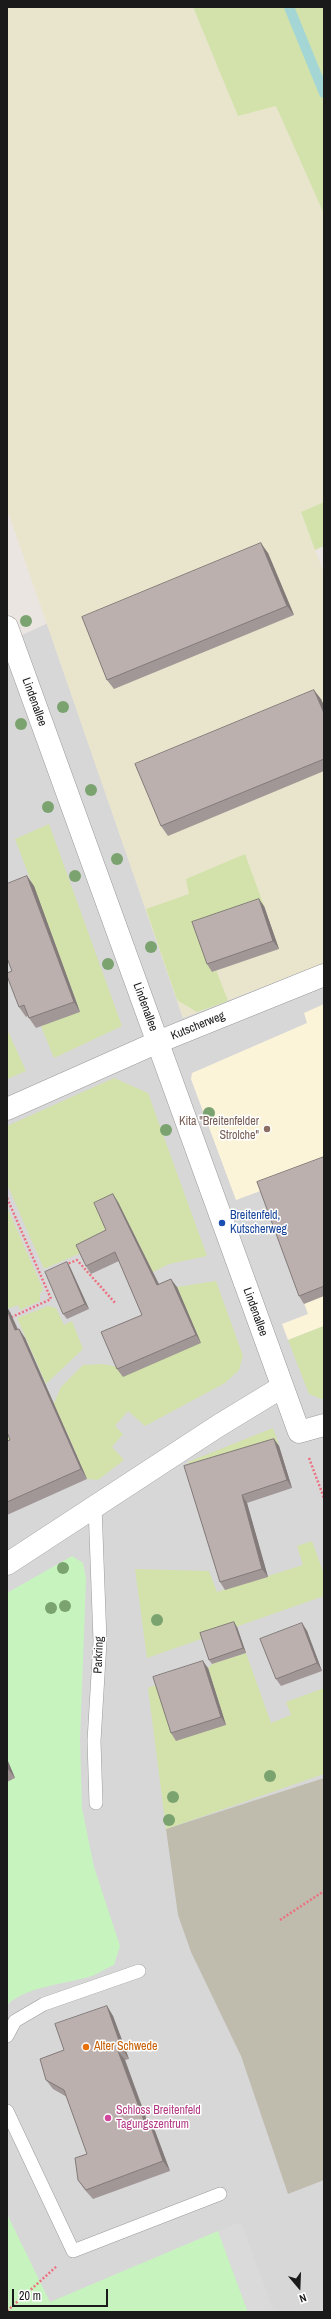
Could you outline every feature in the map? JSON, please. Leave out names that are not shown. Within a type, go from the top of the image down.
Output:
[{"type":"street","name":"Lindenallee","points":[[7,627],[282,1387]]},
{"type":"street","name":"Kutscherweg","points":[[7,1109],[158,1042],[324,975]]},
{"type":"street","points":[[7,1564],[218,1426],[282,1387],[299,1432],[324,1425]]},
{"type":"lane","name":"Parkring","points":[[95,1506],[100,1641],[94,1741],[96,1803]]},
{"type":"lane","points":[[7,2036],[15,2021],[44,2004],[139,1971]]},
{"type":"lane","points":[[7,2111],[73,2251],[220,2194]]},
{"type":"path","points":[[7,1198],[51,1299],[12,1317]]},
{"type":"path","points":[[63,1266],[77,1260],[116,1304]]},
{"type":"path","points":[[41,1275],[48,1272]]},
{"type":"path","points":[[299,1432],[324,1498]]},
{"type":"path","points":[[280,1920],[324,1891]]},
{"type":"path","points":[[7,2311],[73,2251]]},
{"type":"shaded area","points":[[7,7],[193,7],[238,115],[276,106],[324,214],[324,502],[301,513],[324,573],[324,963],[183,1018],[7,509]]},
{"type":"shaded area","points":[[48,623],[183,1018],[324,963],[324,2312],[7,2312],[7,642]]},
{"type":"shaded area","name":"Kita \"Breitenfelder Strolche\"","points":[[324,1004],[324,1326],[288,1340],[282,1324],[308,1314],[263,1190],[236,1200],[191,1079],[192,1073],[307,1023],[304,1013]]},
{"type":"shaded area","points":[[324,1778],[324,2180],[288,2194],[241,2056],[191,1952],[178,1915],[166,1829]]},
{"type":"shaded area","points":[[241,2222],[274,2312],[248,2312],[218,2231]]},
{"type":"green space","points":[[193,7],[324,7],[324,214],[276,106],[238,116]]},
{"type":"green space","points":[[324,502],[324,546],[315,550],[301,512]]},
{"type":"green space","points":[[49,824],[122,1026],[54,1058],[41,1026],[80,1011],[15,839]]},
{"type":"green space","points":[[245,854],[264,906],[198,930],[214,973],[216,970],[228,1001],[197,1012],[177,1000],[146,909],[189,894],[186,879]]},
{"type":"green space","points":[[7,1029],[26,1071],[7,1079]]},
{"type":"green space","points":[[114,1078],[148,1093],[207,1256],[169,1264],[145,1276],[125,1258],[81,1253],[44,1269],[7,1184],[7,1126]]},
{"type":"green space","points":[[7,1207],[43,1289],[40,1294],[40,1301],[20,1310],[18,1305],[7,1309]]},
{"type":"green space","points":[[216,1281],[243,1356],[239,1370],[225,1383],[145,1426],[128,1411],[115,1426],[123,1434],[112,1447],[124,1460],[98,1480],[87,1479],[65,1428],[13,1451],[7,1437],[7,1423],[54,1403],[61,1387],[83,1365],[103,1364],[118,1367],[123,1377],[177,1287]]},
{"type":"green space","points":[[48,1306],[56,1308],[64,1325],[72,1321],[83,1349],[46,1384],[17,1318]]},
{"type":"green space","points":[[324,1326],[324,1400],[309,1394],[288,1340]]},
{"type":"green space","points":[[273,1428],[279,1446],[189,1474],[188,1462]]},
{"type":"green space","points":[[312,1541],[324,1574],[324,1596],[147,1658],[135,1569],[209,1571],[217,1592],[303,1565],[297,1546]]},
{"type":"green space","points":[[72,1556],[83,1563],[86,1579],[80,1740],[82,1808],[94,1867],[120,1946],[114,1965],[92,1976],[47,1986],[25,1994],[7,2005],[7,1593]]},
{"type":"green space","points":[[246,1653],[271,1723],[291,1715],[286,1702],[324,1688],[324,1774],[166,1829],[148,1688],[158,1684],[226,1725],[208,1668],[212,1664]]},
{"type":"green space","points":[[7,2214],[50,2302],[218,2231],[248,2312],[7,2312]]},
{"type":"building","points":[[261,543],[287,606],[107,680],[82,617]]},
{"type":"building","points":[[314,690],[324,713],[324,759],[161,826],[135,764]]},
{"type":"building","points":[[27,876],[74,1002],[29,1018],[24,1005],[19,1007],[7,976],[7,973],[12,971],[7,958],[7,884]]},
{"type":"building","points":[[259,899],[273,941],[207,964],[192,922]]},
{"type":"building","points":[[324,1157],[324,1286],[299,1296],[257,1182]]},
{"type":"building","points":[[113,1194],[157,1285],[171,1279],[196,1335],[117,1369],[101,1332],[142,1315],[115,1252],[86,1266],[76,1245],[106,1230],[94,1203]]},
{"type":"building","points":[[67,1262],[85,1304],[63,1314],[45,1272]]},
{"type":"building","points":[[7,1310],[15,1330],[19,1329],[81,1469],[7,1502],[7,1441],[10,1440],[7,1432]]},
{"type":"building","points":[[274,1439],[287,1480],[242,1495],[262,1569],[220,1582],[184,1466]]},
{"type":"building","points":[[234,1622],[243,1648],[209,1660],[200,1633]]},
{"type":"building","points":[[302,1623],[317,1663],[276,1679],[260,1639]]},
{"type":"building","points":[[203,1661],[221,1717],[171,1733],[153,1677]]},
{"type":"building","name":"Schloss Breitenfeld Tagungszentrum","points":[[107,2006],[122,2049],[118,2051],[145,2123],[149,2121],[163,2161],[86,2190],[78,2180],[75,2158],[87,2154],[64,2090],[46,2080],[40,2059],[64,2050],[55,2024]]},
{"type":"waterway","points":[[289,7],[324,93]]},
{"type":"place","name":"Kita \"Breitenfelder Strolche\"","points":[[267,1129]]},
{"type":"place","name":"Breitenfeld, Kutscherweg","points":[[222,1223]]},
{"type":"place","name":"Alter Schwede","points":[[86,2047]]},
{"type":"place","name":"Schloss Breitenfeld Tagungszentrum","points":[[108,2118]]}]
